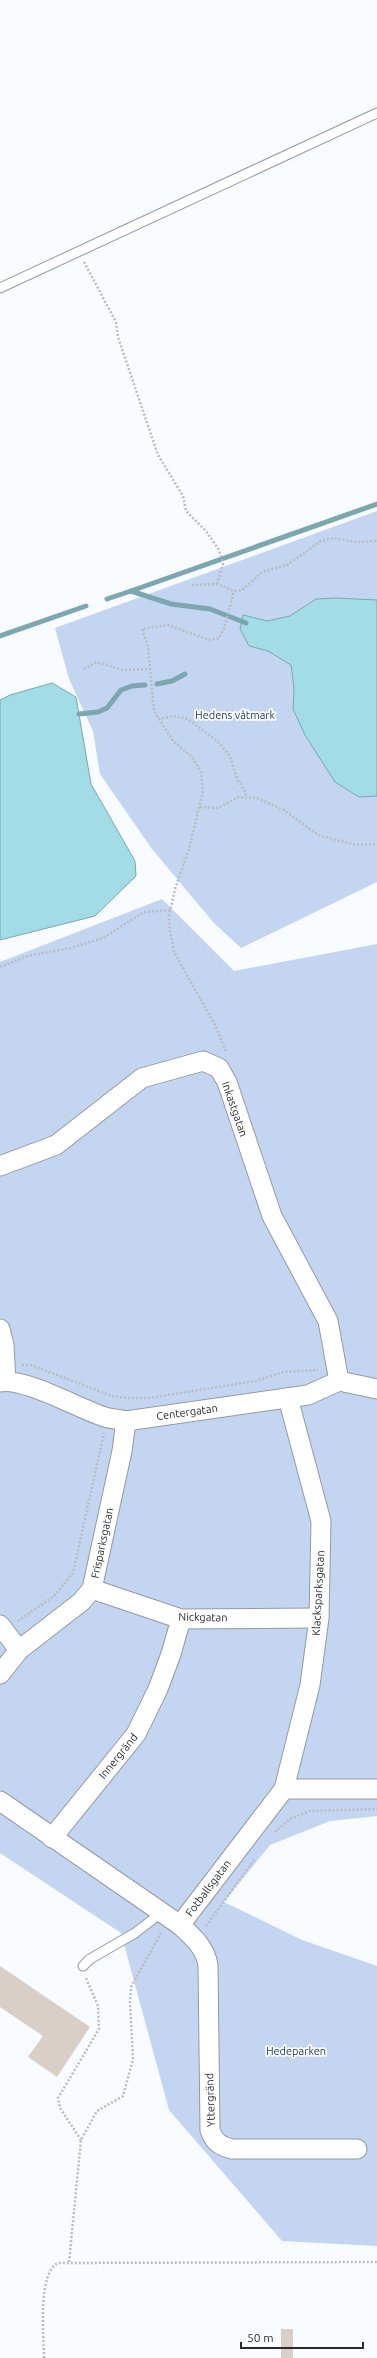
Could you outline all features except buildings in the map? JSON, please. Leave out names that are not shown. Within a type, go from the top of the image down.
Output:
[{"type":"street","name":"Inkastgatan","points":[[0,1166],[56,1145],[142,1078],[203,1061],[219,1068],[227,1082],[272,1216],[328,1321],[337,1374]]},
{"type":"street","points":[[0,1330],[4,1376]]},
{"type":"street","points":[[337,1374],[377,1388]]},
{"type":"street","name":"Centergatan","points":[[4,1376],[117,1419],[308,1395],[337,1374]]},
{"type":"street","name":"Klacksparksgatan","points":[[284,1789],[310,1685],[319,1618],[321,1521],[288,1398]]},
{"type":"street","name":"Frisparksgatan","points":[[0,1674],[19,1650],[81,1602],[92,1589],[122,1451],[117,1419]]},
{"type":"street","name":"Nickgatan","points":[[92,1589],[181,1620],[319,1618]]},
{"type":"street","name":"Innergränd","points":[[52,1838],[136,1734],[158,1689],[171,1654],[181,1620]]},
{"type":"street","points":[[3,1629],[19,1650]]},
{"type":"street","points":[[284,1789],[377,1789]]},
{"type":"street","name":"Fotballsgatan","points":[[0,1802],[180,1925],[284,1789]]},
{"type":"street","name":"Yttergränd","points":[[180,1925],[196,1939],[206,1954],[208,1965],[210,2130],[213,2139],[221,2146],[232,2149],[357,2150]]},
{"type":"lane","points":[[0,288],[377,113]]},
{"type":"lane","points":[[83,1966],[90,1959],[135,1933],[161,1913]]},
{"type":"path","points":[[79,251],[116,322],[118,337],[158,455],[183,496],[186,511],[206,531],[219,550],[223,564],[217,584]]},
{"type":"path","points":[[192,585],[217,584],[234,592],[242,590],[262,572],[287,565],[321,541],[334,538],[356,542],[377,541]]},
{"type":"path","points":[[226,1052],[215,1025],[174,952],[170,932],[170,910],[200,808],[203,791],[201,772],[192,757],[173,741],[154,711],[148,646],[142,629],[168,625],[209,640],[219,638],[224,629],[234,592]]},
{"type":"path","points":[[84,669],[97,662],[123,670],[150,669]]},
{"type":"path","points":[[158,719],[174,716],[188,719],[217,741],[230,756],[246,798]]},
{"type":"path","points":[[200,808],[218,808],[238,797],[257,798],[284,810],[318,835],[356,845],[377,844]]},
{"type":"path","points":[[0,967],[28,956],[71,948],[102,938],[144,912],[170,910]]},
{"type":"path","points":[[4,1376],[31,1365],[112,1396],[148,1398],[255,1381],[284,1372],[310,1371],[337,1374]]},
{"type":"path","points":[[3,1629],[21,1619],[54,1596],[73,1573],[117,1419],[112,1396]]},
{"type":"path","points":[[273,1834],[290,1819],[309,1811],[377,1809]]},
{"type":"path","points":[[196,1939],[255,1858]]},
{"type":"path","points":[[69,2262],[81,2140],[97,2111],[123,2096],[133,2059],[130,2002],[132,1987],[161,1932]]},
{"type":"path","points":[[81,2140],[60,2108],[58,2098],[99,2029],[98,2006],[89,1989],[83,1966]]},
{"type":"path","points":[[44,2358],[46,2280],[52,2266],[69,2262],[377,2262]]},
{"type":"green space","name":"Hedens våtmark","points":[[377,511],[377,882],[241,948],[213,922],[152,849],[100,774],[93,731],[69,679],[55,628]]},
{"type":"green space","name":"Hedeparken","points":[[162,899],[234,971],[377,944],[377,1816],[330,1821],[270,1845],[224,1902],[302,1940],[377,1966],[377,2246],[282,2241],[169,2110],[121,1933],[0,1853],[0,962]]},
{"type":"shaded area","points":[[336,598],[377,600],[377,796],[359,797],[335,782],[305,735],[293,709],[294,689],[291,665],[268,651],[249,646],[240,629],[243,615],[267,621],[290,616],[316,599]]},
{"type":"shaded area","points":[[52,683],[76,697],[91,784],[135,861],[136,876],[95,916],[0,940],[0,700],[10,695]]},
{"type":"waterway","points":[[131,591],[377,504]]},
{"type":"waterway","points":[[107,599],[131,591],[171,604],[210,609],[246,623]]},
{"type":"waterway","points":[[0,636],[86,606]]},
{"type":"waterway","points":[[157,684],[172,681],[185,674]]},
{"type":"waterway","points":[[79,714],[98,712],[107,708],[121,690],[132,686],[145,685]]}]
